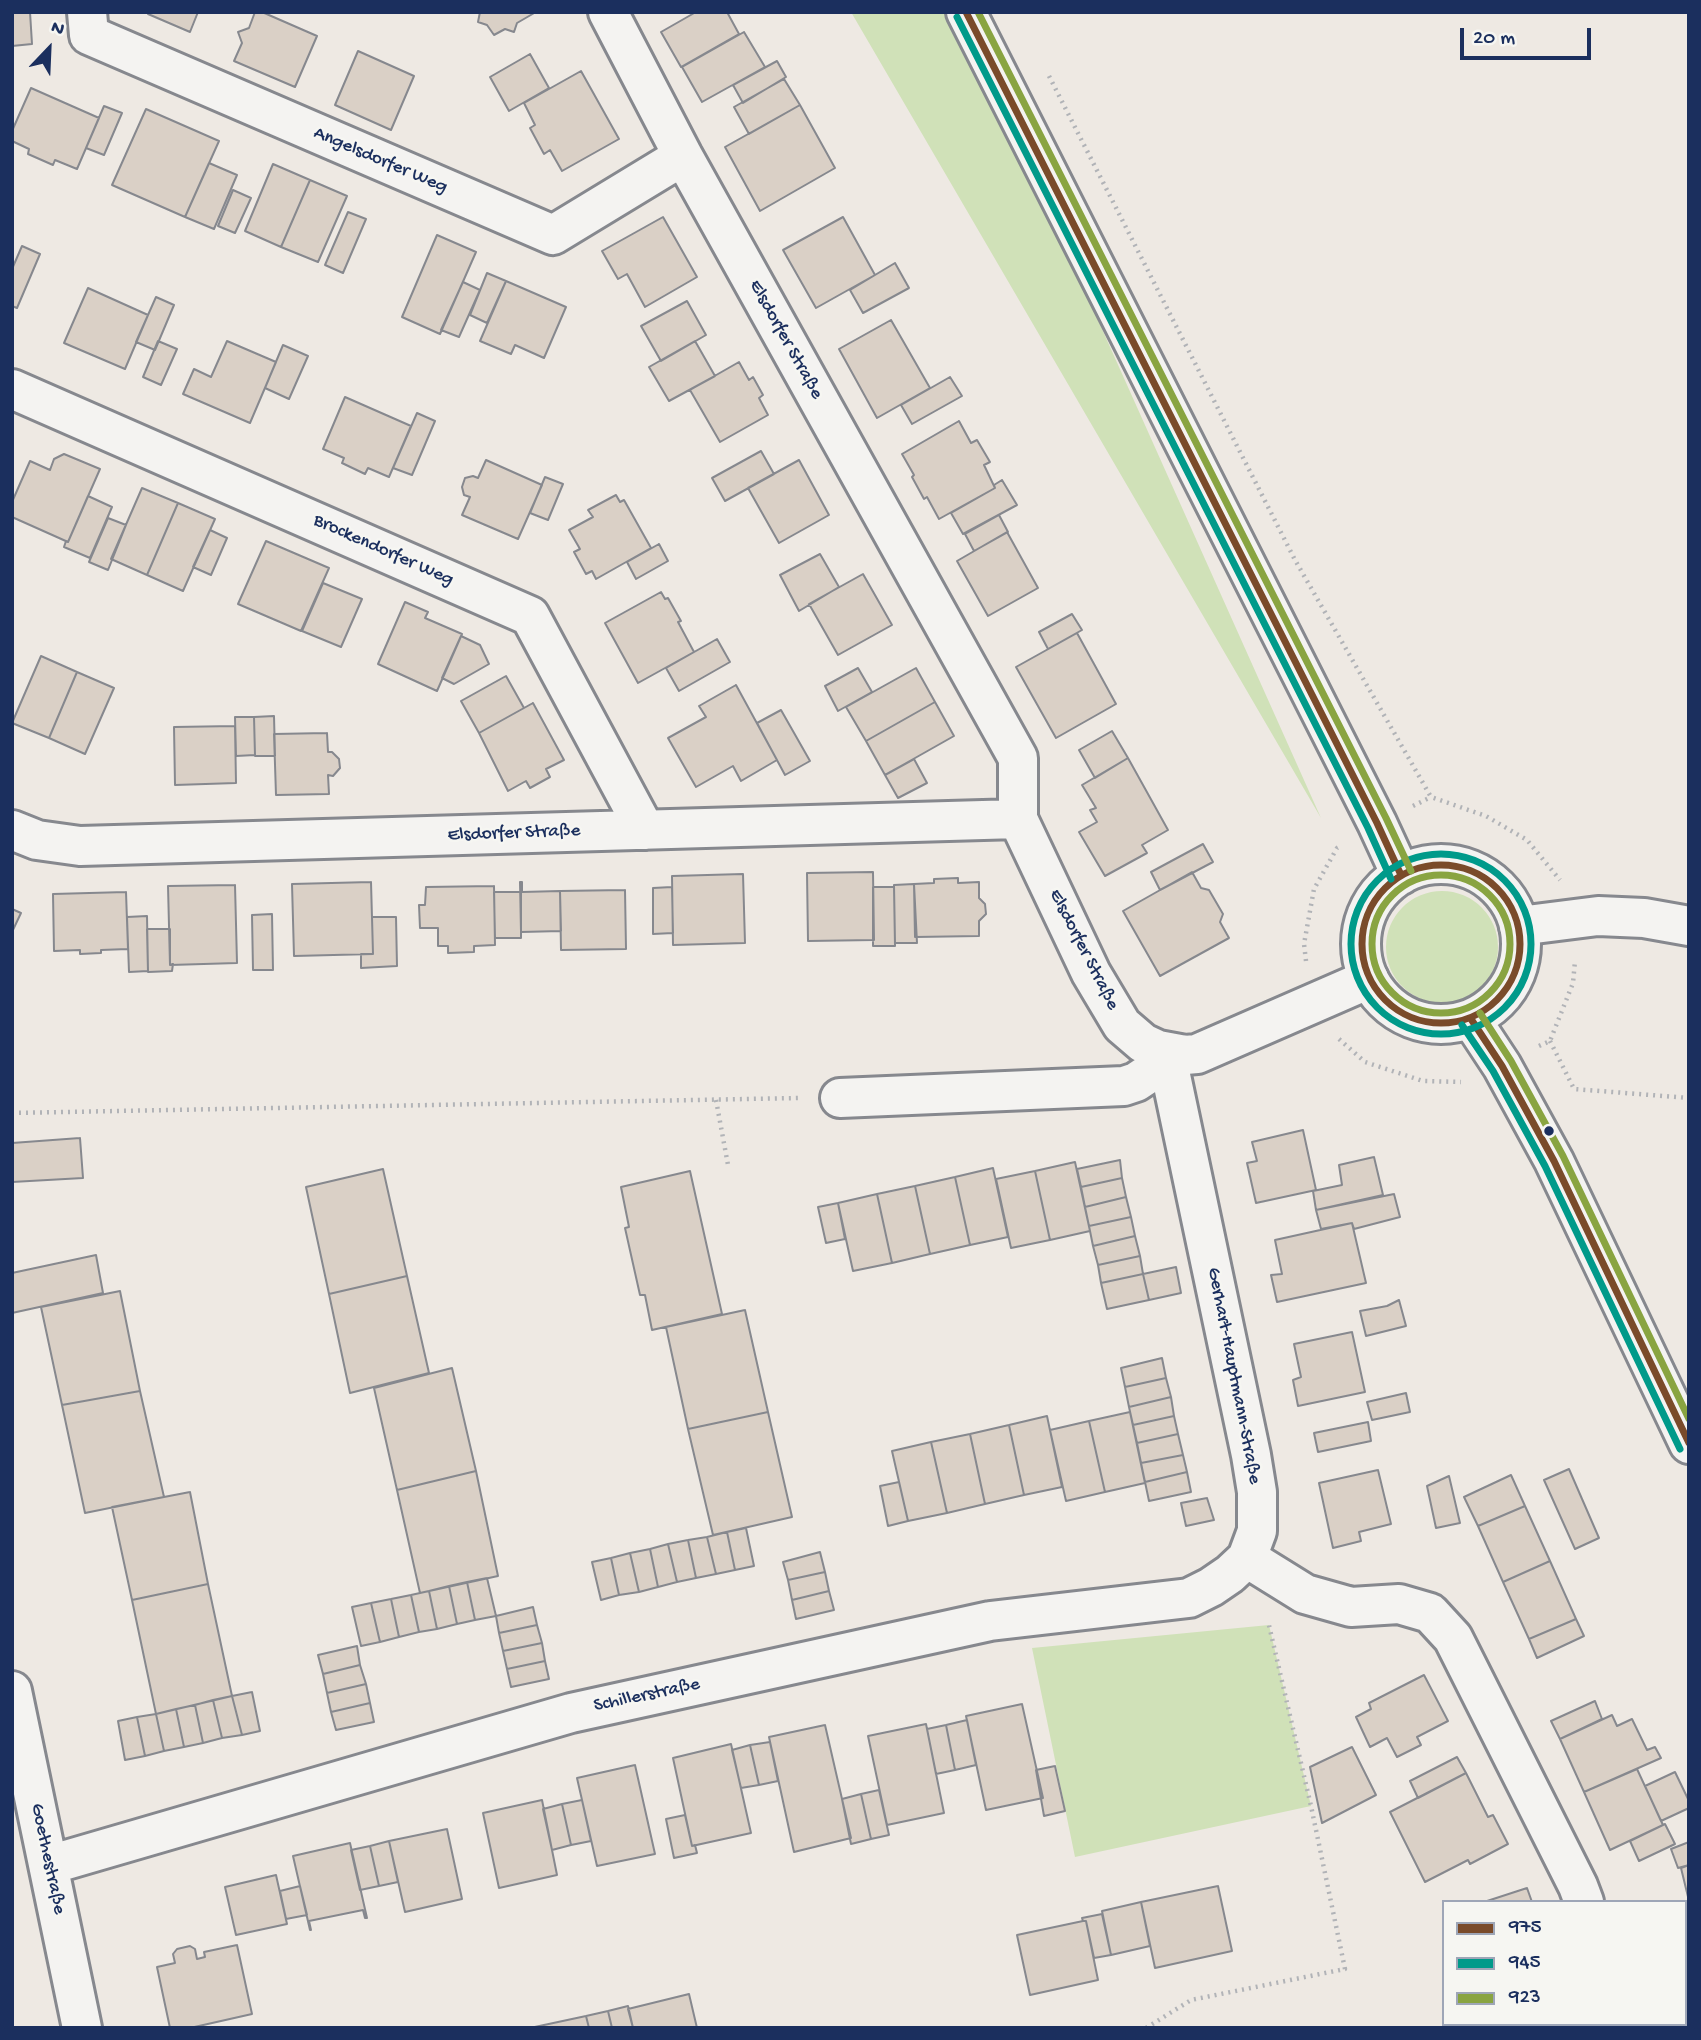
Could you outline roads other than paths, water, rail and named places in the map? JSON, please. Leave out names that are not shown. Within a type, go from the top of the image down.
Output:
[{"type":"street","name":"Angelsdorfer Weg","points":[[88,12],[89,35],[553,235],[683,156]]},
{"type":"street","name":"Elsdorfer Straße","points":[[608,12],[683,156],[1018,758],[1018,819],[1091,973],[1122,1025],[1143,1043],[1166,1052],[1197,1054],[1369,979]]},
{"type":"street","points":[[966,12],[1377,822],[1401,875]]},
{"type":"street","name":"Brockendorfer Weg","points":[[12,389],[530,616],[645,830]]},
{"type":"street","name":"Elsdorfer Straße","points":[[12,830],[37,840],[80,846],[1018,819]]},
{"type":"street","points":[[1449,864],[1473,870],[1494,884],[1510,903],[1519,926],[1521,949],[1517,971],[1506,991],[1490,1007],[1471,1018],[1448,1024],[1424,1022],[1402,1014],[1382,998],[1369,979],[1362,956],[1362,932],[1369,909],[1382,890],[1401,875],[1424,866],[1449,864]]},
{"type":"street","points":[[1519,926],[1598,916],[1644,918],[1689,926]]},
{"type":"street","points":[[1471,1018],[1502,1066],[1554,1161],[1689,1444]]},
{"type":"street","points":[[840,1098],[1124,1086],[1148,1074],[1166,1052]]},
{"type":"street","name":"Gerhart-Hauptmann-Straße","points":[[1166,1052],[1257,1492],[1257,1531],[1239,1566]]},
{"type":"street","points":[[1239,1566],[1305,1594],[1351,1607],[1399,1604],[1430,1613],[1452,1638],[1583,1900]]},
{"type":"street","name":"Schillerstraße","points":[[49,1865],[571,1713],[990,1621],[1189,1598],[1211,1587],[1239,1566]]},
{"type":"street","name":"Goethestraße","points":[[12,1691],[82,2028]]}]
